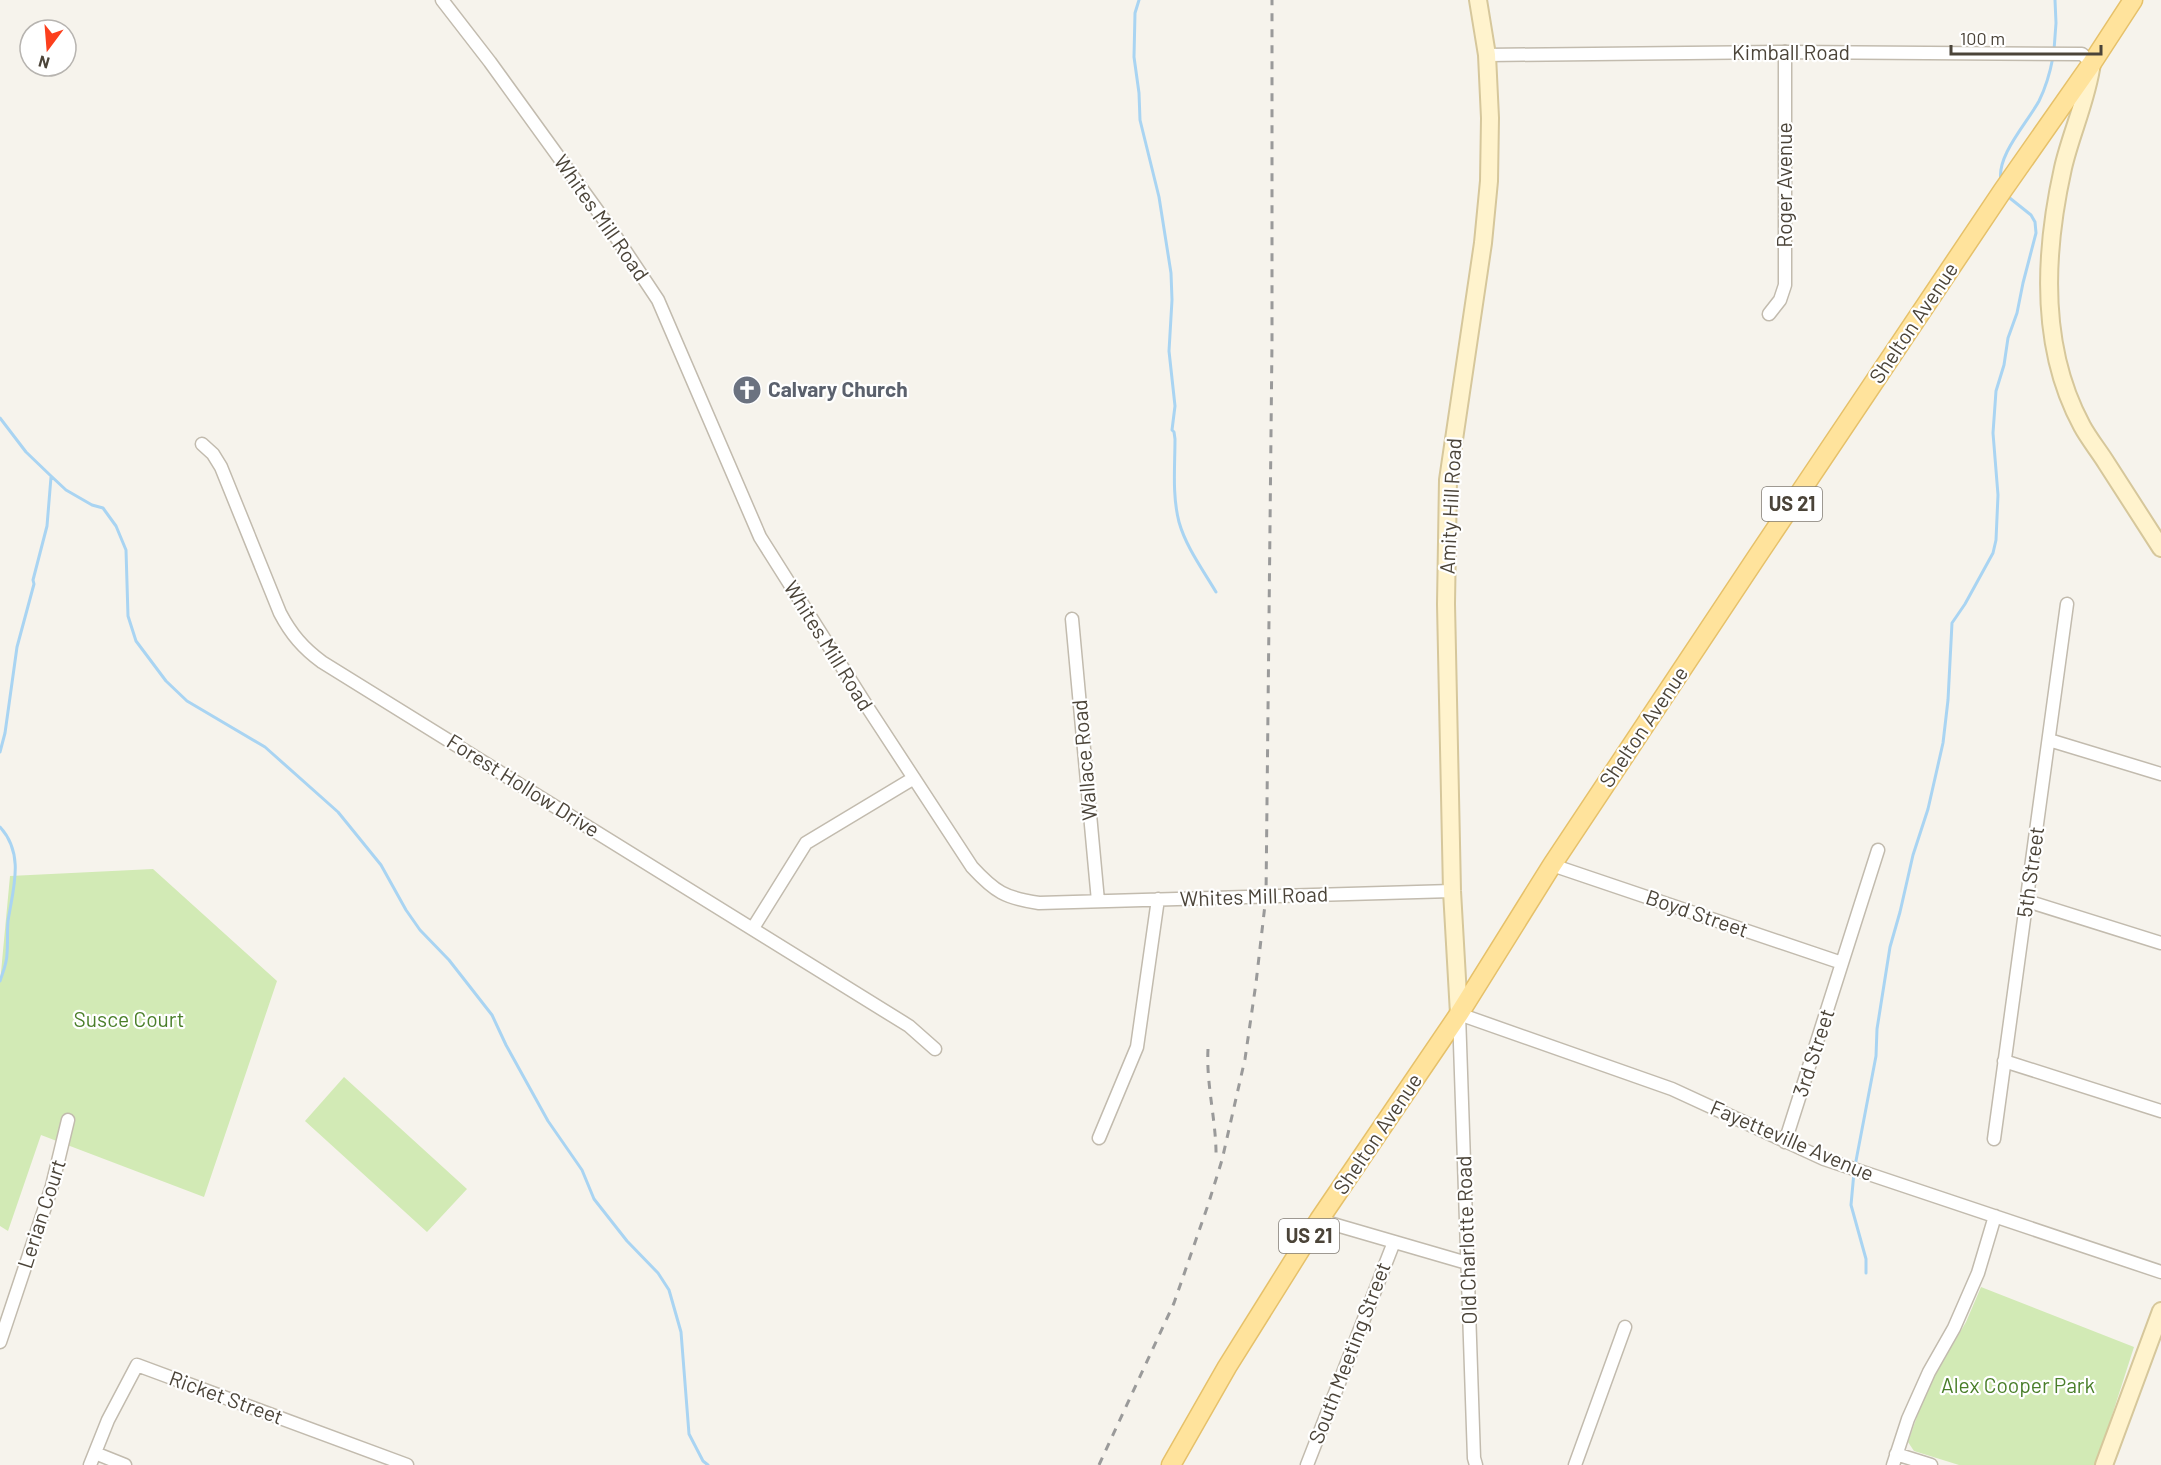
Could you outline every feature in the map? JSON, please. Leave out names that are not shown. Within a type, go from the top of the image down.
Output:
[{"type":"main road","name":"Shelton Avenue","points":[[1171,1465],[1227,1367],[1319,1220],[1459,1014],[1552,865],[1996,199],[2092,63],[2133,0]]},
{"type":"street","name":"Whites Mill Road","points":[[442,0],[490,62],[610,228],[658,300],[760,537],[972,867],[990,886],[1013,899],[1039,903],[1452,891]]},
{"type":"street","name":"Amity Hill Road","points":[[1459,1014],[1452,891],[1446,604],[1448,480],[1483,243],[1489,181],[1490,128],[1487,55],[1478,0]]},
{"type":"street","name":"Kimball Road","points":[[1487,55],[1785,52],[2082,54],[2092,63]]},
{"type":"street","name":"Roger Avenue","points":[[1769,314],[1780,300],[1785,285],[1785,52]]},
{"type":"street","points":[[2092,63],[2089,86],[2063,168],[2053,233],[2048,291],[2052,335],[2059,372],[2082,425],[2161,548]]},
{"type":"street","name":"Forest Hollow Drive","points":[[202,444],[213,454],[221,468],[280,613],[290,632],[304,649],[321,662],[909,1026],[935,1049]]},
{"type":"street","name":"5th Street","points":[[1994,1140],[2067,604]]},
{"type":"street","name":"Wallace Road","points":[[1072,619],[1098,901]]},
{"type":"street","points":[[2049,740],[2161,774]]},
{"type":"street","points":[[753,928],[806,843],[914,778]]},
{"type":"street","name":"3rd Street","points":[[1785,1142],[1878,850]]},
{"type":"street","name":"Boyd Street","points":[[1552,865],[1842,963]]},
{"type":"street","points":[[1099,1138],[1137,1047],[1158,899]]},
{"type":"street","points":[[2026,901],[2161,943]]},
{"type":"street","name":"Fayetteville Avenue","points":[[1459,1014],[1672,1089],[1824,1159],[2161,1272]]},
{"type":"street","name":"Old Charlotte Road","points":[[1459,1014],[1474,1463]]},
{"type":"street","points":[[2004,1061],[2161,1112]]},
{"type":"street","name":"Lerian Court","points":[[0,1342],[52,1186],[68,1120]]},
{"type":"street","points":[[1931,1465],[1895,1460],[1908,1419],[1929,1372],[1954,1328],[1978,1273],[1995,1216]]},
{"type":"street","points":[[1319,1220],[1467,1263]]},
{"type":"street","name":"South Meeting Street","points":[[1306,1465],[1394,1242]]},
{"type":"street","points":[[2104,1465],[2161,1311]]},
{"type":"street","points":[[1575,1465],[1625,1327]]},
{"type":"street","name":"Ricket Street","points":[[95,1453],[117,1401],[137,1365],[407,1465]]},
{"type":"street","points":[[90,1465],[95,1453],[125,1465]]},
{"type":"green space","name":"Susce Court","points":[[153,869],[277,981],[204,1197],[41,1135],[8,1231],[0,1226],[0,983],[10,876]]},
{"type":"green space","points":[[344,1077],[467,1189],[427,1232],[305,1121]]},
{"type":"green space","name":"Alex Cooper Park","points":[[1981,1287],[2134,1347],[2096,1465],[1959,1465],[1914,1451],[1908,1442],[1927,1388],[1966,1322]]},
{"type":"waterway","points":[[1139,0],[1135,13],[1134,57],[1140,120],[1159,197],[1171,273],[1169,351],[1175,406],[1172,430],[1175,439],[1175,501],[1179,522],[1186,540],[1216,592]]},
{"type":"waterway","points":[[2054,50],[2055,0]]},
{"type":"waterway","points":[[2001,181],[2003,161],[2039,101],[2053,57]]},
{"type":"waterway","points":[[1855,1166],[1876,1056],[1877,1029],[1890,947],[1913,855],[1928,809],[1943,743],[1952,623],[1993,553],[1996,540],[1998,495],[1993,433],[1996,391],[2036,233],[2035,222],[2031,215],[2006,195]]},
{"type":"waterway","points":[[0,418],[26,452],[66,490],[92,505],[103,508],[116,526],[126,550],[128,616],[136,641],[166,681],[187,701],[265,747],[338,812],[381,865],[420,930],[449,960],[492,1015],[548,1121],[582,1170],[594,1199],[627,1241],[658,1273],[669,1290],[681,1332],[689,1434],[703,1461],[708,1465]]},
{"type":"waterway","points":[[0,752],[5,733],[17,647],[47,526],[51,477]]},
{"type":"waterway","points":[[0,827],[8,837],[15,860],[8,921],[7,957],[0,981]]},
{"type":"waterway","points":[[1854,1172],[1851,1205],[1866,1259],[1866,1273]]},
{"type":"railway","points":[[1099,1465],[1174,1303],[1208,1205],[1222,1160],[1245,1059],[1256,983],[1266,896],[1272,342],[1272,0]]},
{"type":"railway","points":[[1208,1049],[1216,1160]]},
{"type":"place","name":"Calvary Church","points":[[747,390]]}]
